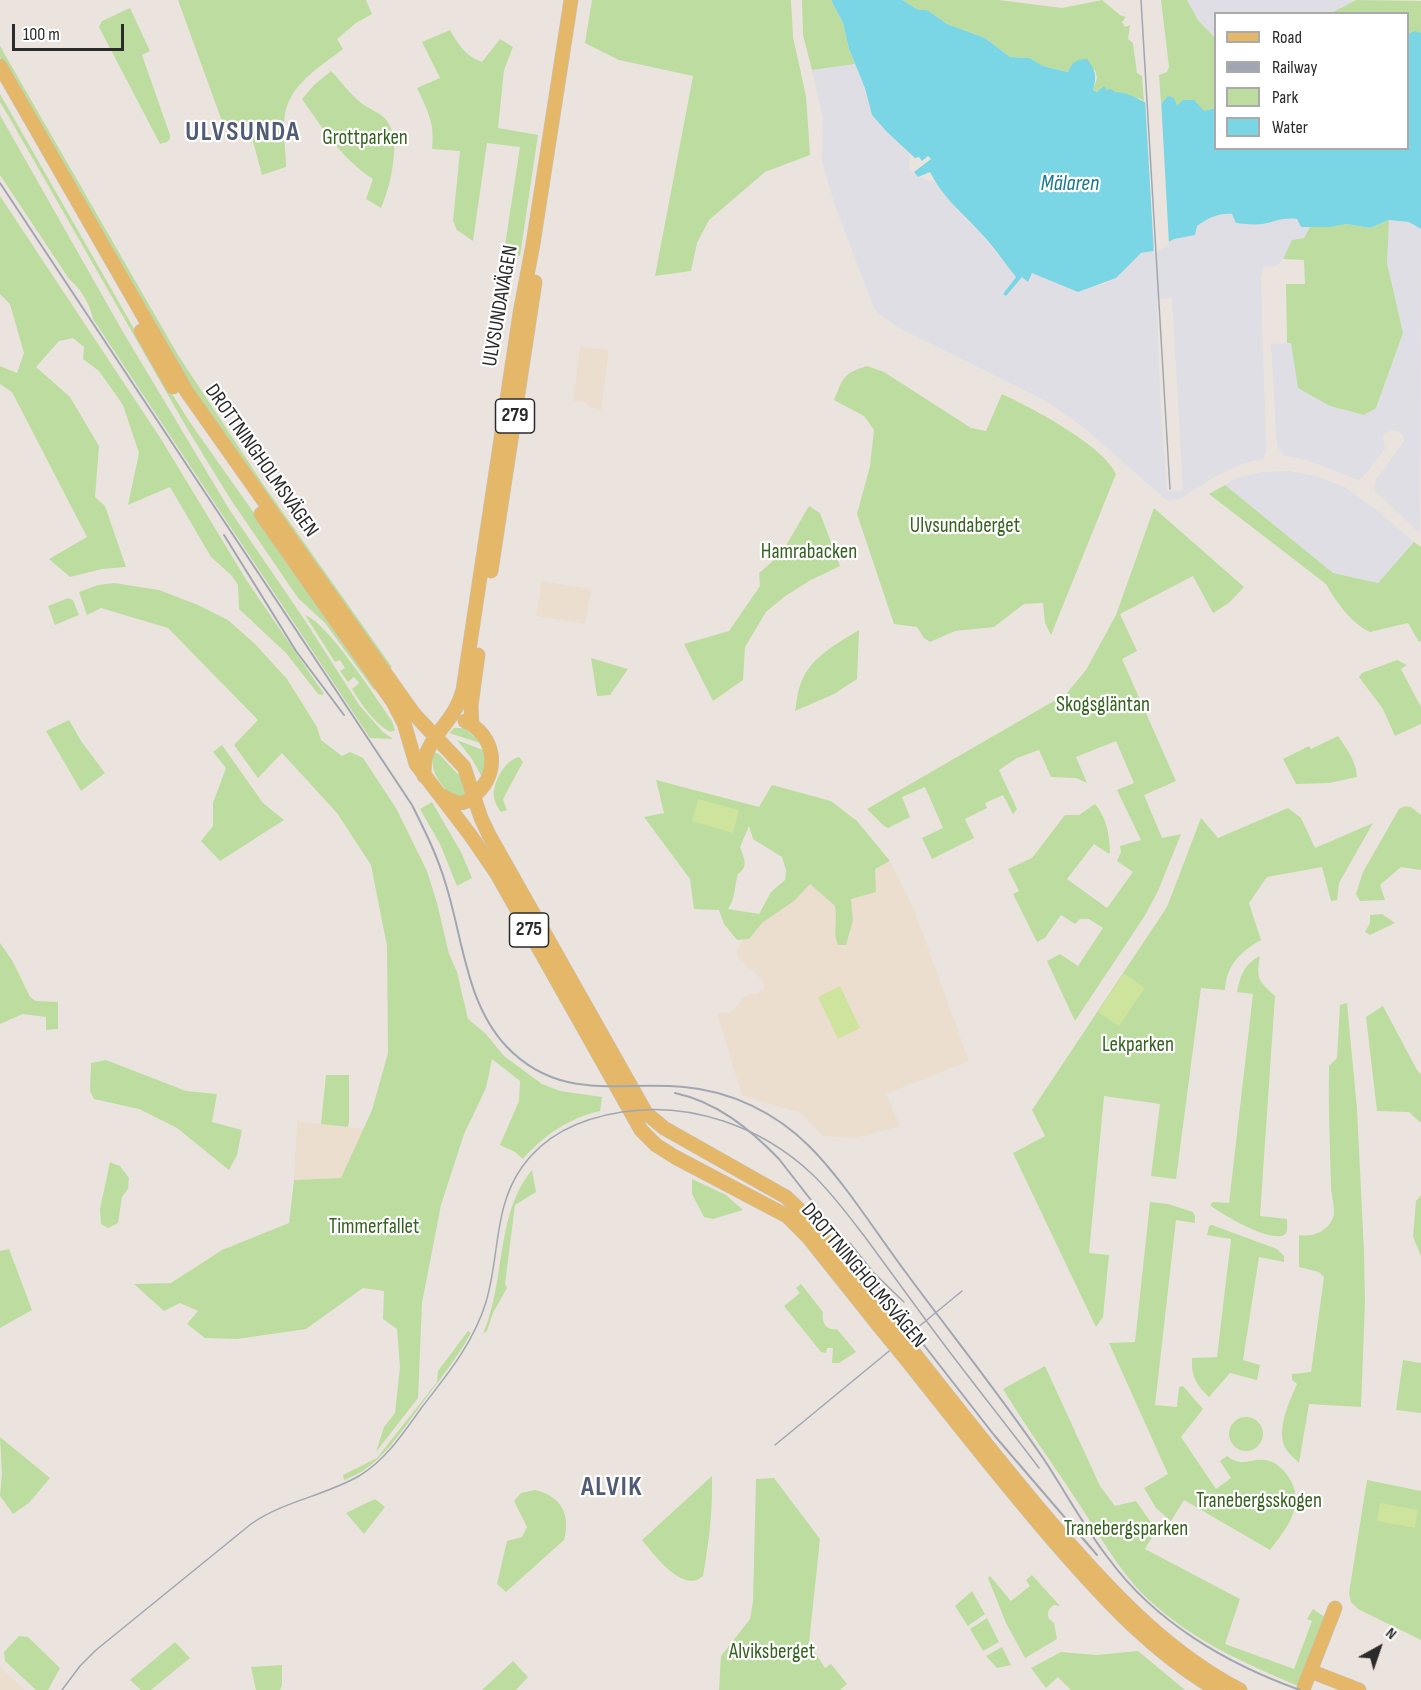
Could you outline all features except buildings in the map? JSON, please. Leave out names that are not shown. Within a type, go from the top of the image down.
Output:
[{"type":"main road","name":"ULVSUNDAVÄGEN","points":[[435,737],[458,706],[468,663],[520,314],[571,0]]},
{"type":"main road","name":"ULVSUNDAVÄGEN","points":[[472,725],[471,706],[481,634],[580,0]]},
{"type":"main road","name":"DROTTNINGHOLMSVÄGEN","points":[[0,66],[187,392],[414,714],[464,767],[489,835],[646,1113],[664,1128],[786,1197],[805,1215],[1012,1492],[1095,1588],[1140,1635],[1170,1659],[1217,1690]]},
{"type":"main road","name":"DROTTNINGHOLMSVÄGEN","points":[[0,85],[179,397],[393,702],[404,723],[416,764],[497,874],[641,1130],[656,1146],[787,1216],[884,1323]]},
{"type":"main road","points":[[440,795],[460,803],[474,796],[485,786],[491,774],[493,756],[488,743],[472,725],[462,720],[448,722]]},
{"type":"main road","points":[[408,742],[435,737]]},
{"type":"main road","points":[[424,776],[426,756],[435,737]]},
{"type":"main road","name":"DROTTNINGHOLMSVÄGEN","points":[[485,786],[482,805],[507,864]]},
{"type":"main road","points":[[675,1157],[680,1153],[690,1153],[737,1179],[751,1184],[763,1183],[765,1194],[763,1203]]},
{"type":"main road","name":"DROTTNINGHOLMSVÄGEN","points":[[910,1356],[1125,1605],[1174,1648],[1208,1672],[1240,1690]]},
{"type":"main road","points":[[1304,1687],[1335,1608]]},
{"type":"main road","points":[[1310,1671],[1359,1690]]},
{"type":"main road","points":[[1199,1679],[1211,1690]]},
{"type":"shaded area","points":[[1187,0],[1356,0],[1331,12],[1214,12],[1214,37],[1198,20]]},
{"type":"shaded area","points":[[855,64],[865,88],[872,115],[910,154],[909,169],[918,177],[935,182],[1016,277],[1004,293],[1022,277],[1032,273],[1078,292],[1104,284],[1116,278],[1141,253],[1153,251],[1174,239],[1195,235],[1197,226],[1207,218],[1225,214],[1232,214],[1237,223],[1246,224],[1287,218],[1297,219],[1301,227],[1311,225],[1304,238],[1292,240],[1277,266],[1263,267],[1261,279],[1266,452],[1263,459],[1244,463],[1216,476],[1182,498],[1166,500],[1088,431],[1046,401],[901,329],[883,317],[874,308],[835,206],[822,162],[823,118],[812,70]],"holes":[[[1172,298],[1183,490],[1167,491],[1160,395],[1157,300]]]},
{"type":"shaded area","points":[[1389,220],[1409,222],[1421,229],[1420,534],[1374,490],[1376,480],[1404,441],[1398,431],[1390,430],[1385,433],[1383,437],[1385,449],[1363,477],[1358,480],[1310,461],[1284,456],[1277,446],[1271,344],[1291,343],[1330,406],[1364,415],[1376,408],[1403,333],[1387,262]]},
{"type":"shaded area","points":[[580,347],[609,350],[601,410],[590,407],[585,402],[573,401]]},
{"type":"shaded area","points":[[1289,471],[1316,476],[1345,487],[1414,542],[1378,583],[1333,573],[1225,485],[1236,478],[1261,472]]},
{"type":"shaded area","points":[[542,581],[590,589],[585,624],[536,616]]},
{"type":"shaded area","points":[[890,861],[914,909],[969,1061],[886,1094],[900,1126],[856,1138],[823,1136],[801,1113],[742,1096],[717,1013],[728,1013],[735,1009],[744,997],[763,990],[764,986],[760,978],[738,958],[737,950],[743,940],[749,939],[762,923],[794,901],[810,883],[835,906],[837,919],[834,925],[849,938],[853,920],[851,899],[875,869]]},
{"type":"shaded area","points":[[297,1121],[364,1129],[341,1178],[294,1180]]},
{"type":"shaded area","points":[[0,1667],[25,1690],[0,1690]]},
{"type":"green space","points":[[178,0],[366,0],[372,14],[356,23],[337,39],[343,49],[316,69],[293,93],[288,103],[284,127],[286,167],[262,175],[250,130],[227,135]]},
{"type":"green space","points":[[592,0],[791,0],[793,37],[806,96],[810,155],[765,172],[709,220],[697,243],[691,271],[655,276],[693,76],[619,60],[585,43]]},
{"type":"green space","points":[[802,0],[831,0],[843,23],[855,64],[812,70],[803,35]]},
{"type":"green space","points":[[902,0],[999,0],[1062,8],[1102,0],[1120,15],[1126,17],[1122,22],[1125,27],[1130,25],[1128,39],[1133,43],[1137,73],[1142,76],[1144,102],[1141,99],[1107,90],[1098,92],[1093,90],[1097,78],[1095,70],[1069,72],[1043,66],[1030,58],[1010,57],[985,38],[947,24],[927,10],[919,10]]},
{"type":"green space","points":[[1161,0],[1187,0],[1198,20],[1214,37],[1214,108],[1204,111],[1177,106],[1168,96],[1161,104],[1159,75],[1167,72],[1169,67]]},
{"type":"green space","points":[[1356,0],[1421,1],[1421,33],[1409,34],[1409,12],[1333,12]]},
{"type":"green space","points":[[130,8],[150,51],[142,55],[170,135],[167,142],[160,144],[99,27],[102,21]]},
{"type":"green space","points":[[450,30],[467,53],[482,62],[500,39],[513,47],[504,70],[498,128],[538,135],[520,256],[504,252],[520,147],[487,143],[473,241],[457,230],[453,221],[460,151],[432,149],[430,118],[417,88],[440,78],[422,42]]},
{"type":"green space","points":[[0,46],[178,355],[265,487],[392,667],[389,669],[216,427],[163,343],[0,57]]},
{"type":"green space","name":"Grottparken","points":[[331,71],[356,98],[385,118],[391,129],[394,140],[393,164],[381,208],[366,199],[373,179],[342,153],[302,99]]},
{"type":"green space","points":[[0,94],[189,421],[376,686],[376,690],[325,623],[298,598],[231,500],[188,430],[0,102]]},
{"type":"green space","points":[[0,115],[123,332],[229,509],[360,706],[383,732],[393,739],[370,738],[93,319],[81,292],[69,279],[0,175]]},
{"type":"green space","points":[[0,196],[161,439],[247,581],[324,694],[318,694],[286,653],[239,609],[238,585],[232,576],[211,557],[170,487],[128,505],[139,453],[123,405],[99,371],[83,359],[84,347],[73,338],[59,341],[36,367],[70,397],[99,446],[95,497],[105,506],[126,567],[102,569],[70,577],[49,559],[87,537],[12,392],[0,384],[0,366],[17,373],[24,353],[10,304],[0,294]]},
{"type":"green space","points":[[1389,220],[1387,263],[1403,333],[1376,408],[1364,415],[1330,406],[1298,388],[1291,343],[1287,343],[1286,284],[1305,284],[1304,260],[1283,259],[1292,240],[1304,238],[1311,225],[1321,227],[1347,224],[1370,228]]},
{"type":"green space","name":"Ulvsundaberget","points":[[867,366],[884,372],[971,428],[986,431],[1002,394],[1065,428],[1097,451],[1109,463],[1116,474],[1051,635],[1045,623],[1043,603],[1024,604],[994,627],[955,631],[930,642],[924,638],[917,627],[894,624],[857,514],[870,466],[874,430],[864,416],[834,400],[845,377]]},
{"type":"green space","points":[[1225,485],[1333,573],[1378,583],[1414,542],[1421,547],[1421,641],[1419,642],[1408,623],[1370,632],[1363,628],[1340,605],[1326,584],[1209,494]]},
{"type":"green space","name":"Hamrabacken","points":[[809,506],[820,513],[840,566],[809,581],[766,612],[745,647],[743,680],[713,701],[684,644],[729,631],[760,586],[759,573],[781,554]]},
{"type":"green space","name":"Skogsgläntan","points":[[1154,508],[1244,587],[1229,603],[1213,613],[1193,576],[1120,614],[1137,651],[1122,659],[1176,781],[1144,795],[1162,838],[1181,834],[1158,891],[1144,917],[1075,1021],[1047,961],[1060,954],[1078,966],[1103,928],[1089,919],[1080,919],[1075,924],[1061,915],[1045,938],[1037,942],[1013,894],[1019,891],[1008,869],[1032,858],[1065,815],[1079,815],[1095,804],[1107,826],[1110,852],[1109,854],[1094,844],[1067,879],[1107,908],[1133,872],[1117,861],[1121,852],[1120,846],[1141,840],[1117,790],[1134,783],[1116,741],[1076,757],[1087,783],[1076,778],[1051,777],[1039,750],[1017,758],[999,770],[1017,809],[1013,814],[1003,795],[985,803],[987,808],[965,819],[974,838],[932,859],[922,838],[943,828],[925,787],[902,797],[910,817],[888,828],[867,809],[1066,694],[1086,670],[1116,615]]},
{"type":"green space","name":"Timmerfallet","points":[[114,583],[159,590],[198,605],[228,620],[255,644],[287,679],[317,727],[321,740],[342,756],[350,752],[363,758],[396,808],[427,871],[449,954],[457,972],[468,1019],[485,1033],[504,1056],[542,1084],[560,1091],[602,1097],[600,1111],[578,1118],[558,1129],[540,1142],[523,1159],[515,1152],[500,1145],[519,1101],[520,1081],[492,1059],[486,1088],[464,1134],[441,1205],[422,1303],[418,1398],[376,1452],[384,1427],[395,1413],[400,1367],[397,1329],[383,1319],[384,1291],[363,1288],[306,1329],[237,1339],[205,1338],[187,1324],[198,1311],[180,1303],[164,1311],[134,1284],[171,1283],[222,1250],[289,1223],[294,1180],[341,1178],[372,1110],[388,1053],[387,946],[371,865],[337,813],[282,753],[258,778],[234,745],[258,720],[168,628],[101,608],[87,615],[79,592],[98,585]]},
{"type":"green space","points":[[68,598],[73,600],[79,615],[55,625],[48,606]]},
{"type":"green space","points":[[305,615],[326,632],[364,679],[392,721],[395,730],[390,732],[368,713],[352,689],[359,683],[354,677],[348,682],[340,671],[345,668],[340,660],[335,662]]},
{"type":"green space","points":[[859,630],[857,679],[834,694],[795,711],[800,686],[811,666],[833,646]]},
{"type":"green space","points":[[591,658],[628,669],[610,695],[597,696]]},
{"type":"green space","points":[[1397,660],[1407,665],[1401,669],[1421,707],[1421,724],[1395,736],[1383,709],[1359,677],[1362,673]]},
{"type":"green space","points":[[69,720],[81,741],[105,773],[81,791],[46,731]]},
{"type":"green space","points":[[454,728],[464,728],[483,744],[449,733]]},
{"type":"green space","points":[[1338,736],[1353,760],[1357,777],[1329,783],[1296,784],[1283,759],[1309,746],[1311,749]]},
{"type":"green space","points":[[457,740],[485,749],[483,779],[472,759]]},
{"type":"green space","points":[[222,745],[263,803],[284,820],[220,861],[201,841],[213,826],[213,803],[226,768],[213,752]]},
{"type":"green space","points":[[434,752],[439,754],[464,781],[466,797],[452,797],[440,782],[433,766]]},
{"type":"green space","points":[[519,757],[523,762],[503,800],[507,810],[501,812],[494,798],[497,779],[504,767]]},
{"type":"green space","points":[[656,780],[759,807],[772,785],[831,801],[857,821],[890,861],[875,869],[876,892],[851,899],[853,920],[846,945],[838,945],[836,940],[835,906],[810,884],[794,901],[762,923],[749,939],[737,940],[724,924],[719,910],[694,909],[690,879],[644,817],[664,813]],"holes":[[[749,826],[753,839],[782,857],[786,870],[785,880],[771,892],[759,914],[728,909],[734,896],[738,874],[745,865],[740,847]]]},
{"type":"green space","points":[[698,799],[739,810],[733,833],[692,821]]},
{"type":"green space","points":[[432,802],[461,852],[472,878],[457,886],[440,844],[420,809]]},
{"type":"green space","points":[[1405,806],[1411,807],[1421,815],[1421,870],[1401,867],[1380,885],[1385,900],[1360,901],[1356,894],[1363,872],[1399,809]]},
{"type":"green space","name":"Lekparken","points":[[1288,808],[1301,818],[1315,848],[1373,823],[1339,883],[1337,900],[1331,901],[1322,867],[1267,877],[1249,903],[1261,940],[1236,960],[1228,974],[1225,990],[1201,988],[1176,1179],[1151,1176],[1160,1104],[1104,1096],[1089,1253],[1109,1255],[1103,1317],[1096,1327],[1013,1153],[1045,1136],[1032,1110],[1167,907],[1201,818],[1218,838]]},
{"type":"green space","points":[[1382,914],[1395,923],[1370,935],[1365,932],[1370,923],[1370,915]]},
{"type":"green space","points":[[0,943],[12,960],[30,997],[36,1001],[58,1002],[58,1029],[46,1030],[46,1017],[23,1014],[0,1024]]},
{"type":"green space","points":[[1260,956],[1258,970],[1260,979],[1275,996],[1260,1216],[1287,1219],[1287,1232],[1281,1236],[1272,1236],[1248,1227],[1210,1205],[1213,1202],[1229,1203],[1253,994],[1237,992],[1244,970],[1250,962]]},
{"type":"green space","points":[[1124,973],[1145,988],[1119,1026],[1098,1012]]},
{"type":"green space","points":[[840,986],[860,1028],[838,1039],[818,997]]},
{"type":"green space","name":"Tranebergsskogen","points":[[1347,1003],[1357,1109],[1364,1252],[1365,1302],[1361,1407],[1309,1404],[1299,1463],[1290,1455],[1283,1442],[1283,1425],[1297,1384],[1292,1380],[1292,1374],[1311,1372],[1324,1277],[1319,1272],[1299,1267],[1299,1235],[1314,1234],[1323,1230],[1330,1223],[1334,1214],[1331,1186],[1329,1066],[1337,1058],[1340,1005]]},
{"type":"green space","points":[[1383,1006],[1421,1074],[1421,1123],[1409,1112],[1377,1111],[1366,1017]]},
{"type":"green space","points":[[106,1060],[186,1091],[217,1094],[212,1122],[242,1130],[237,1155],[229,1170],[177,1128],[139,1109],[94,1099],[90,1091],[91,1063]]},
{"type":"green space","points":[[326,1075],[349,1075],[348,1127],[321,1124]]},
{"type":"green space","points":[[110,1162],[120,1166],[129,1178],[128,1189],[122,1197],[118,1223],[108,1228],[101,1224],[100,1209]]},
{"type":"green space","points":[[532,1170],[536,1192],[515,1205],[505,1284],[507,1288],[493,1313],[487,1331],[483,1334],[495,1293],[506,1228],[512,1207],[520,1188]]},
{"type":"green space","points":[[692,1179],[726,1195],[743,1210],[713,1219],[704,1217],[692,1194]]},
{"type":"green space","points":[[1421,1195],[1421,1256],[1413,1237],[1416,1201]]},
{"type":"green space","name":"Tranebergsskogen","points":[[1150,1202],[1168,1204],[1193,1212],[1195,1216],[1195,1223],[1176,1220],[1155,1405],[1177,1407],[1179,1387],[1183,1386],[1203,1409],[1181,1437],[1216,1489],[1231,1478],[1220,1461],[1227,1456],[1242,1462],[1270,1461],[1286,1473],[1296,1496],[1295,1506],[1283,1533],[1270,1550],[1184,1500],[1171,1521],[1156,1508],[1144,1488],[1168,1474],[1109,1343],[1135,1342]]},
{"type":"green space","points":[[1212,1225],[1277,1249],[1284,1256],[1284,1262],[1259,1257],[1243,1360],[1260,1365],[1257,1380],[1230,1373],[1209,1397],[1195,1380],[1192,1358],[1217,1357],[1231,1239],[1207,1235],[1209,1226]]},
{"type":"green space","points":[[9,1249],[32,1310],[0,1328],[0,1251]]},
{"type":"green space","points":[[801,1284],[823,1312],[825,1325],[830,1329],[837,1329],[856,1352],[839,1363],[832,1363],[833,1348],[827,1348],[826,1353],[821,1352],[784,1306],[800,1293],[796,1288]]},
{"type":"green space","points":[[468,1331],[471,1333],[455,1358],[391,1445],[370,1466],[344,1480],[343,1475],[377,1458],[437,1382],[438,1371]]},
{"type":"green space","points":[[1403,1360],[1421,1363],[1421,1413],[1396,1410]]},
{"type":"green space","name":"Tranebergsparken","points":[[1045,1366],[1100,1486],[1115,1506],[1136,1501],[1150,1521],[1158,1527],[1145,1549],[1240,1599],[1225,1644],[1294,1669],[1312,1621],[1307,1619],[1313,1609],[1326,1618],[1298,1686],[1238,1659],[1201,1639],[1149,1600],[1129,1578],[1003,1389]]},
{"type":"green space","points":[[1246,1417],[1258,1422],[1263,1434],[1258,1446],[1246,1451],[1234,1446],[1229,1434],[1234,1422]]},
{"type":"green space","points":[[0,1437],[50,1478],[29,1503],[13,1514],[0,1496],[2,1474]]},
{"type":"green space","points":[[712,1476],[710,1526],[703,1576],[695,1580],[687,1580],[669,1570],[642,1540]]},
{"type":"green space","name":"Alviksberget","points":[[774,1478],[820,1539],[809,1643],[825,1668],[831,1664],[847,1684],[840,1690],[719,1690],[721,1656],[750,1619],[753,1601],[756,1479]]},
{"type":"green space","points":[[1367,1480],[1421,1491],[1421,1640],[1358,1609],[1351,1602],[1349,1593]]},
{"type":"green space","points":[[535,1490],[551,1497],[562,1508],[566,1522],[564,1540],[506,1592],[497,1584],[507,1541],[522,1537],[527,1527],[514,1501],[521,1493]]},
{"type":"green space","points":[[375,1499],[385,1507],[364,1534],[346,1513]]},
{"type":"green space","points":[[1380,1503],[1418,1510],[1415,1528],[1377,1521]]},
{"type":"green space","points":[[1032,1575],[1060,1606],[1054,1605],[1048,1613],[1049,1619],[1054,1623],[1057,1639],[1025,1658],[1006,1623],[988,1578],[990,1576],[1011,1601],[1030,1586],[1026,1580]]},
{"type":"green space","points":[[972,1591],[985,1614],[968,1626],[955,1606]]},
{"type":"green space","points":[[987,1618],[999,1642],[983,1651],[970,1629]]},
{"type":"green space","points":[[19,1636],[28,1637],[60,1668],[48,1690],[36,1690],[5,1661],[4,1652]]},
{"type":"green space","points":[[175,1642],[190,1658],[151,1690],[141,1690],[130,1680]]},
{"type":"green space","points":[[1002,1647],[1011,1665],[997,1668],[986,1656]]},
{"type":"green space","points":[[1138,1651],[1185,1690],[1071,1690],[1058,1677],[1046,1688],[1031,1668],[1061,1652],[1097,1655]]},
{"type":"green space","points":[[513,1661],[528,1677],[516,1690],[482,1690]]},
{"type":"green space","points":[[282,1665],[280,1690],[256,1690],[251,1667]]},
{"type":"water","name":"Mälaren","points":[[831,0],[902,0],[919,10],[927,10],[947,24],[985,38],[1010,57],[1030,58],[1043,66],[1068,72],[1075,62],[1087,59],[1094,70],[1093,90],[1097,92],[1104,86],[1107,90],[1111,89],[1129,95],[1152,106],[1161,104],[1168,96],[1174,98],[1177,106],[1183,100],[1194,100],[1204,111],[1214,108],[1214,150],[1409,150],[1409,34],[1415,31],[1421,33],[1421,229],[1409,222],[1389,220],[1370,228],[1347,224],[1329,227],[1301,227],[1297,219],[1246,224],[1236,223],[1232,214],[1223,214],[1209,218],[1197,226],[1195,235],[1174,239],[1153,251],[1141,253],[1116,278],[1078,292],[1032,273],[1028,282],[1022,277],[1006,296],[1003,294],[1016,277],[988,241],[946,196],[930,172],[918,177],[914,172],[931,159],[928,156],[922,161],[919,157],[915,158],[872,115],[865,88],[849,49],[843,23]]},
{"type":"pier","points":[[1145,99],[1152,103],[1161,99],[1169,244],[1154,254]]},
{"type":"tram line","points":[[1141,0],[1170,489]]},
{"type":"tram line","points":[[62,1690],[80,1666],[96,1650],[251,1524],[290,1504],[346,1483],[369,1469],[386,1454],[450,1370],[481,1317],[490,1285],[506,1199],[522,1167],[542,1145],[554,1136],[593,1118],[648,1110],[674,1110],[699,1114],[748,1131],[792,1157],[819,1181],[846,1212],[1039,1468]]},
{"type":"tram line","points":[[850,1243],[873,1272],[904,1302]]},
{"type":"tram line","points":[[775,1445],[962,1291]]},
{"type":"railway","points":[[0,183],[412,805],[443,875],[474,991],[493,1030],[507,1047],[527,1064],[548,1076],[569,1082],[613,1086],[684,1087],[719,1093],[752,1106],[796,1134],[822,1160],[848,1192],[993,1388],[1027,1435],[1091,1534],[1127,1582],[1170,1621],[1194,1638],[1246,1667],[1300,1690]]},
{"type":"railway","points":[[224,535],[296,651],[344,715]]},
{"type":"railway","points":[[675,1093],[705,1103],[732,1118],[779,1159],[994,1435],[1097,1555]]},
{"type":"district","name":"ULVSUNDA","points":[[243,133]]},
{"type":"district","name":"ALVIK","points":[[612,1488]]}]
